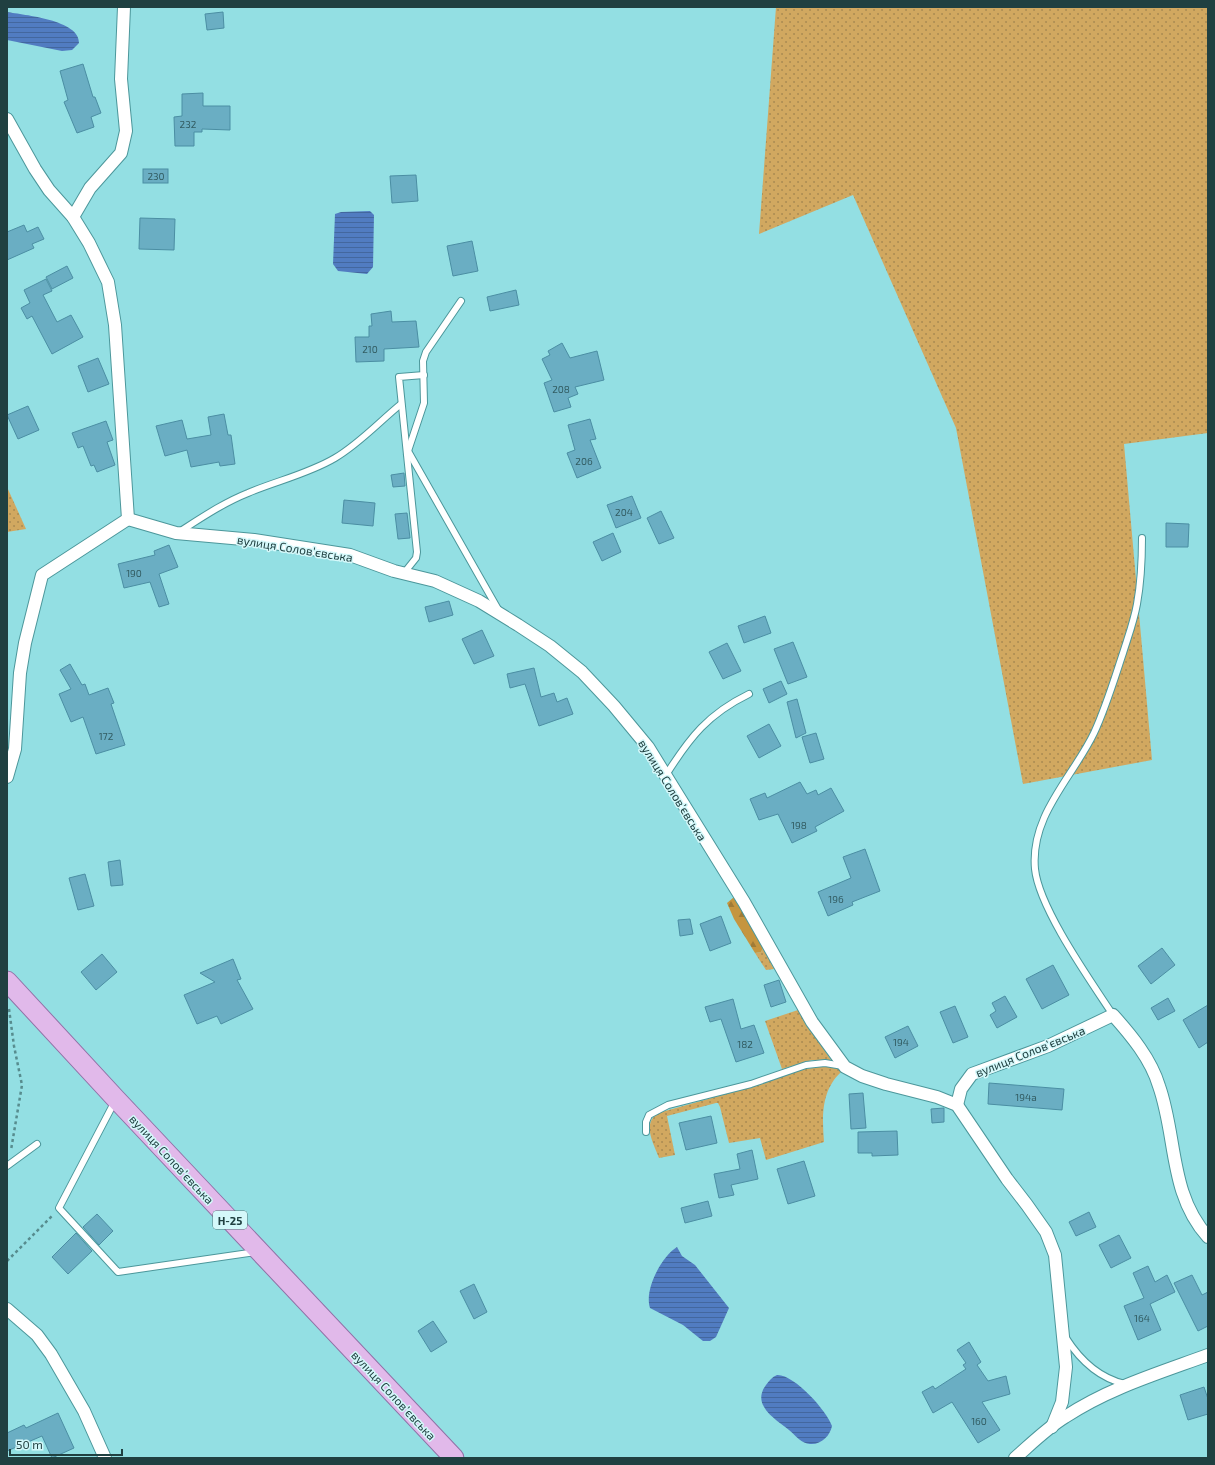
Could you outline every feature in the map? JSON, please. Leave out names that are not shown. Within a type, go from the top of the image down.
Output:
[{"type":"main road","name":"вулиця Соловʼєвська","points":[[7,981],[259,1252],[454,1458]]},
{"type":"street","points":[[73,217],[90,188],[121,153],[126,131],[121,79],[124,7]]},
{"type":"street","points":[[7,119],[35,169],[49,190],[73,217],[92,248],[108,282],[115,325],[128,519],[42,575],[20,674],[15,749],[7,777]]},
{"type":"street","name":"вулиця Соловʼєвська","points":[[128,519],[176,533],[254,540],[350,556],[435,581],[479,601],[550,646],[582,672],[614,706],[648,747],[744,902],[812,1022],[844,1067]]},
{"type":"street","points":[[1113,1015],[1128,1032],[1146,1058],[1159,1084],[1183,1197],[1196,1224],[1208,1237]]},
{"type":"street","name":"вулиця Соловʼєвська","points":[[958,1105],[961,1089],[972,1074],[1048,1046],[1113,1015]]},
{"type":"street","points":[[844,1067],[880,1082],[937,1097],[958,1105],[1007,1179],[1037,1218],[1051,1243],[1057,1270],[1066,1367],[1062,1402],[1052,1427]]},
{"type":"street","points":[[7,1309],[37,1335],[51,1354],[84,1410],[105,1458]]},
{"type":"street","points":[[1015,1458],[1052,1427],[1079,1408],[1127,1384],[1208,1355]]},
{"type":"lane","points":[[461,301],[426,352],[423,361],[424,403],[408,454],[502,615]]},
{"type":"lane","points":[[404,573],[416,558],[418,552],[398,377],[424,375]]},
{"type":"lane","points":[[176,533],[218,508],[248,493],[308,471],[334,459],[349,450],[401,404]]},
{"type":"lane","points":[[1113,1015],[1079,961],[1043,897],[1035,870],[1035,846],[1040,825],[1050,804],[1093,734],[1109,696],[1134,618],[1140,582],[1142,538]]},
{"type":"lane","points":[[666,775],[689,742],[708,720],[724,707],[749,694]]},
{"type":"lane","points":[[646,1132],[646,1122],[649,1115],[668,1105],[751,1084],[806,1065],[825,1063],[844,1067]]},
{"type":"lane","points":[[116,1099],[59,1208],[118,1272],[259,1252]]},
{"type":"lane","points":[[8,1165],[37,1144]]},
{"type":"lane","points":[[1062,1331],[1080,1357],[1092,1368],[1107,1378],[1127,1384]]},
{"type":"path","points":[[8,1165],[22,1084],[14,1046],[9,1008]]},
{"type":"path","points":[[7,1261],[59,1208]]},
{"type":"shaded area","points":[[776,7],[1208,7],[1208,433],[1124,444],[1152,760],[1023,784],[956,428],[853,195],[759,234]]},
{"type":"shaded area","points":[[7,487],[26,529],[7,532]]},
{"type":"shaded area","points":[[763,948],[774,969],[766,970],[755,953],[761,952]]},
{"type":"shaded area","points":[[798,1010],[831,1060],[812,1060],[782,1069],[765,1021]]},
{"type":"shaded area","points":[[825,1066],[838,1068],[841,1072],[834,1079],[824,1104],[824,1142],[766,1160],[760,1138],[729,1143],[720,1107],[718,1103],[716,1103],[667,1116],[675,1155],[659,1158],[650,1134],[651,1122],[653,1117],[658,1113],[751,1087],[799,1070]]},
{"type":"green space","points":[[734,897],[763,948],[761,952],[755,953],[734,919],[727,903]]},
{"type":"water","points":[[7,12],[38,17],[61,24],[71,29],[77,35],[79,43],[72,50],[62,51],[7,40]]},
{"type":"water","points":[[370,211],[374,215],[373,267],[367,274],[338,271],[333,264],[335,214],[341,212]]},
{"type":"water","points":[[677,1247],[682,1256],[695,1265],[729,1308],[716,1337],[710,1341],[703,1341],[683,1325],[650,1308],[649,1292],[655,1274],[665,1258]]},
{"type":"water","points":[[777,1375],[784,1376],[792,1380],[801,1387],[817,1403],[829,1419],[832,1426],[831,1430],[824,1439],[818,1443],[804,1443],[777,1421],[763,1405],[761,1399],[762,1392],[769,1381]]},
{"type":"building","points":[[223,12],[224,28],[207,30],[205,14]]},
{"type":"building","points":[[83,64],[93,97],[95,97],[101,113],[91,117],[94,127],[77,133],[64,102],[68,100],[60,71]]},
{"type":"building","points":[[203,93],[203,106],[230,106],[230,130],[202,129],[202,132],[194,132],[194,146],[175,146],[174,117],[182,116],[182,94]]},
{"type":"building","points":[[143,169],[168,169],[168,183],[143,183]]},
{"type":"building","points":[[416,175],[418,201],[392,203],[390,176]]},
{"type":"building","points":[[140,218],[175,219],[174,250],[139,249]]},
{"type":"building","points":[[24,225],[27,232],[38,227],[44,239],[32,244],[34,248],[7,260],[7,232]]},
{"type":"building","points":[[472,241],[478,271],[453,276],[447,246]]},
{"type":"building","points":[[67,266],[73,278],[52,289],[46,277]]},
{"type":"building","points":[[46,279],[52,291],[43,295],[57,322],[71,315],[83,337],[52,354],[32,316],[27,319],[21,308],[30,303],[24,290]]},
{"type":"building","points":[[516,290],[519,305],[490,311],[487,297]]},
{"type":"building","points":[[391,311],[392,322],[416,321],[419,347],[384,349],[384,361],[356,362],[355,337],[369,337],[369,326],[372,326],[371,314]]},
{"type":"building","points":[[562,343],[570,358],[597,351],[604,380],[575,387],[578,394],[568,398],[571,407],[554,412],[544,383],[552,380],[542,359],[550,355],[548,351]]},
{"type":"building","points":[[98,358],[109,384],[88,392],[78,366]]},
{"type":"building","points":[[28,406],[39,430],[18,439],[7,415]]},
{"type":"building","points":[[224,414],[228,435],[231,435],[235,464],[220,466],[219,462],[191,467],[187,450],[165,456],[156,426],[182,420],[187,439],[211,435],[208,417]]},
{"type":"building","points":[[590,419],[596,439],[590,440],[601,468],[577,478],[567,453],[575,450],[568,425]]},
{"type":"building","points":[[106,421],[113,440],[107,442],[115,465],[97,472],[94,465],[91,466],[83,446],[78,448],[72,433]]},
{"type":"building","points":[[404,473],[405,486],[393,487],[391,475]]},
{"type":"building","points":[[632,496],[641,518],[616,528],[607,505]]},
{"type":"building","points":[[344,500],[375,503],[373,526],[342,523]]},
{"type":"building","points":[[661,511],[674,538],[659,544],[647,518]]},
{"type":"building","points":[[407,513],[410,538],[398,539],[395,514]]},
{"type":"building","points":[[1166,523],[1189,524],[1188,547],[1166,547]]},
{"type":"building","points":[[613,533],[621,552],[602,561],[593,542]]},
{"type":"building","points":[[169,545],[178,567],[159,574],[169,604],[159,607],[150,582],[124,588],[118,564],[155,555],[154,551]]},
{"type":"building","points":[[449,601],[453,615],[429,622],[425,607]]},
{"type":"building","points":[[765,616],[771,633],[744,643],[738,626]]},
{"type":"building","points":[[482,630],[494,656],[474,664],[462,639]]},
{"type":"building","points":[[793,642],[807,677],[788,684],[774,649]]},
{"type":"building","points":[[727,643],[741,671],[723,679],[709,652]]},
{"type":"building","points":[[70,664],[82,685],[85,684],[89,695],[108,688],[114,703],[111,704],[125,745],[96,754],[83,717],[71,722],[59,694],[71,689],[60,670]]},
{"type":"building","points":[[534,668],[541,697],[554,693],[557,702],[567,698],[573,714],[539,726],[525,684],[510,688],[507,674]]},
{"type":"building","points":[[781,681],[787,694],[769,703],[763,689]]},
{"type":"building","points":[[797,699],[806,733],[796,738],[787,702]]},
{"type":"building","points":[[769,724],[781,746],[759,758],[747,736]]},
{"type":"building","points":[[816,733],[824,759],[810,763],[802,737]]},
{"type":"building","points":[[800,782],[807,794],[816,790],[818,795],[831,788],[844,811],[815,827],[817,831],[792,843],[778,814],[759,820],[750,799],[765,793],[767,798]]},
{"type":"building","points":[[865,849],[880,891],[852,902],[853,905],[828,916],[818,892],[851,878],[843,857]]},
{"type":"building","points":[[120,860],[123,885],[111,886],[108,862]]},
{"type":"building","points":[[85,874],[94,906],[78,910],[69,878]]},
{"type":"building","points":[[721,916],[731,943],[710,951],[700,924]]},
{"type":"building","points":[[690,919],[693,934],[680,936],[678,920]]},
{"type":"building","points":[[1162,948],[1175,965],[1151,984],[1138,966]]},
{"type":"building","points":[[102,954],[117,972],[96,990],[81,972]]},
{"type":"building","points":[[233,959],[241,979],[237,980],[253,1009],[221,1024],[217,1016],[197,1024],[184,995],[215,982],[200,973]]},
{"type":"building","points":[[1053,965],[1069,995],[1042,1009],[1026,979]]},
{"type":"building","points":[[779,980],[786,1002],[771,1007],[764,985]]},
{"type":"building","points":[[1005,996],[1017,1017],[997,1028],[990,1015],[996,1011],[992,1003]]},
{"type":"building","points":[[1168,998],[1175,1011],[1158,1020],[1151,1008]]},
{"type":"building","points":[[733,999],[741,1029],[754,1025],[764,1053],[736,1062],[721,1019],[710,1022],[705,1007]]},
{"type":"building","points":[[1208,1005],[1208,1042],[1199,1048],[1183,1020]]},
{"type":"building","points":[[955,1006],[968,1037],[953,1043],[940,1012]]},
{"type":"building","points":[[908,1026],[918,1046],[895,1058],[885,1037]]},
{"type":"building","points":[[989,1083],[1064,1089],[1062,1110],[988,1104]]},
{"type":"building","points":[[863,1093],[866,1128],[851,1129],[849,1094]]},
{"type":"building","points":[[944,1108],[944,1122],[932,1123],[931,1109]]},
{"type":"building","points":[[711,1116],[717,1143],[686,1150],[679,1123]]},
{"type":"building","points":[[897,1131],[898,1155],[872,1156],[872,1153],[858,1153],[858,1132]]},
{"type":"building","points":[[752,1150],[758,1179],[731,1185],[734,1195],[719,1198],[714,1174],[740,1169],[737,1154]]},
{"type":"building","points":[[804,1161],[815,1196],[788,1204],[777,1169]]},
{"type":"building","points":[[708,1201],[712,1216],[685,1223],[681,1208]]},
{"type":"building","points":[[1089,1212],[1096,1227],[1076,1236],[1069,1222]]},
{"type":"building","points":[[97,1214],[113,1231],[99,1245],[83,1227]]},
{"type":"building","points":[[76,1233],[92,1251],[68,1274],[52,1257]]},
{"type":"building","points":[[1119,1235],[1131,1258],[1111,1268],[1099,1245]]},
{"type":"building","points":[[1148,1266],[1155,1282],[1167,1275],[1175,1292],[1150,1304],[1161,1330],[1138,1340],[1124,1306],[1144,1298],[1133,1273]]},
{"type":"building","points":[[1192,1275],[1202,1295],[1208,1292],[1208,1326],[1198,1331],[1174,1283]]},
{"type":"building","points":[[474,1284],[487,1312],[474,1319],[460,1291]]},
{"type":"building","points":[[433,1321],[447,1342],[431,1352],[418,1331]]},
{"type":"building","points":[[969,1342],[981,1362],[977,1365],[988,1381],[1006,1376],[1010,1394],[982,1402],[1000,1430],[978,1443],[952,1402],[933,1413],[922,1392],[933,1386],[935,1389],[966,1369],[963,1365],[966,1363],[957,1350]]},
{"type":"building","points":[[1204,1387],[1208,1399],[1208,1414],[1188,1420],[1180,1395]]},
{"type":"building","points":[[58,1413],[74,1448],[52,1458],[42,1436],[7,1451],[7,1433],[24,1425],[26,1428]]}]
